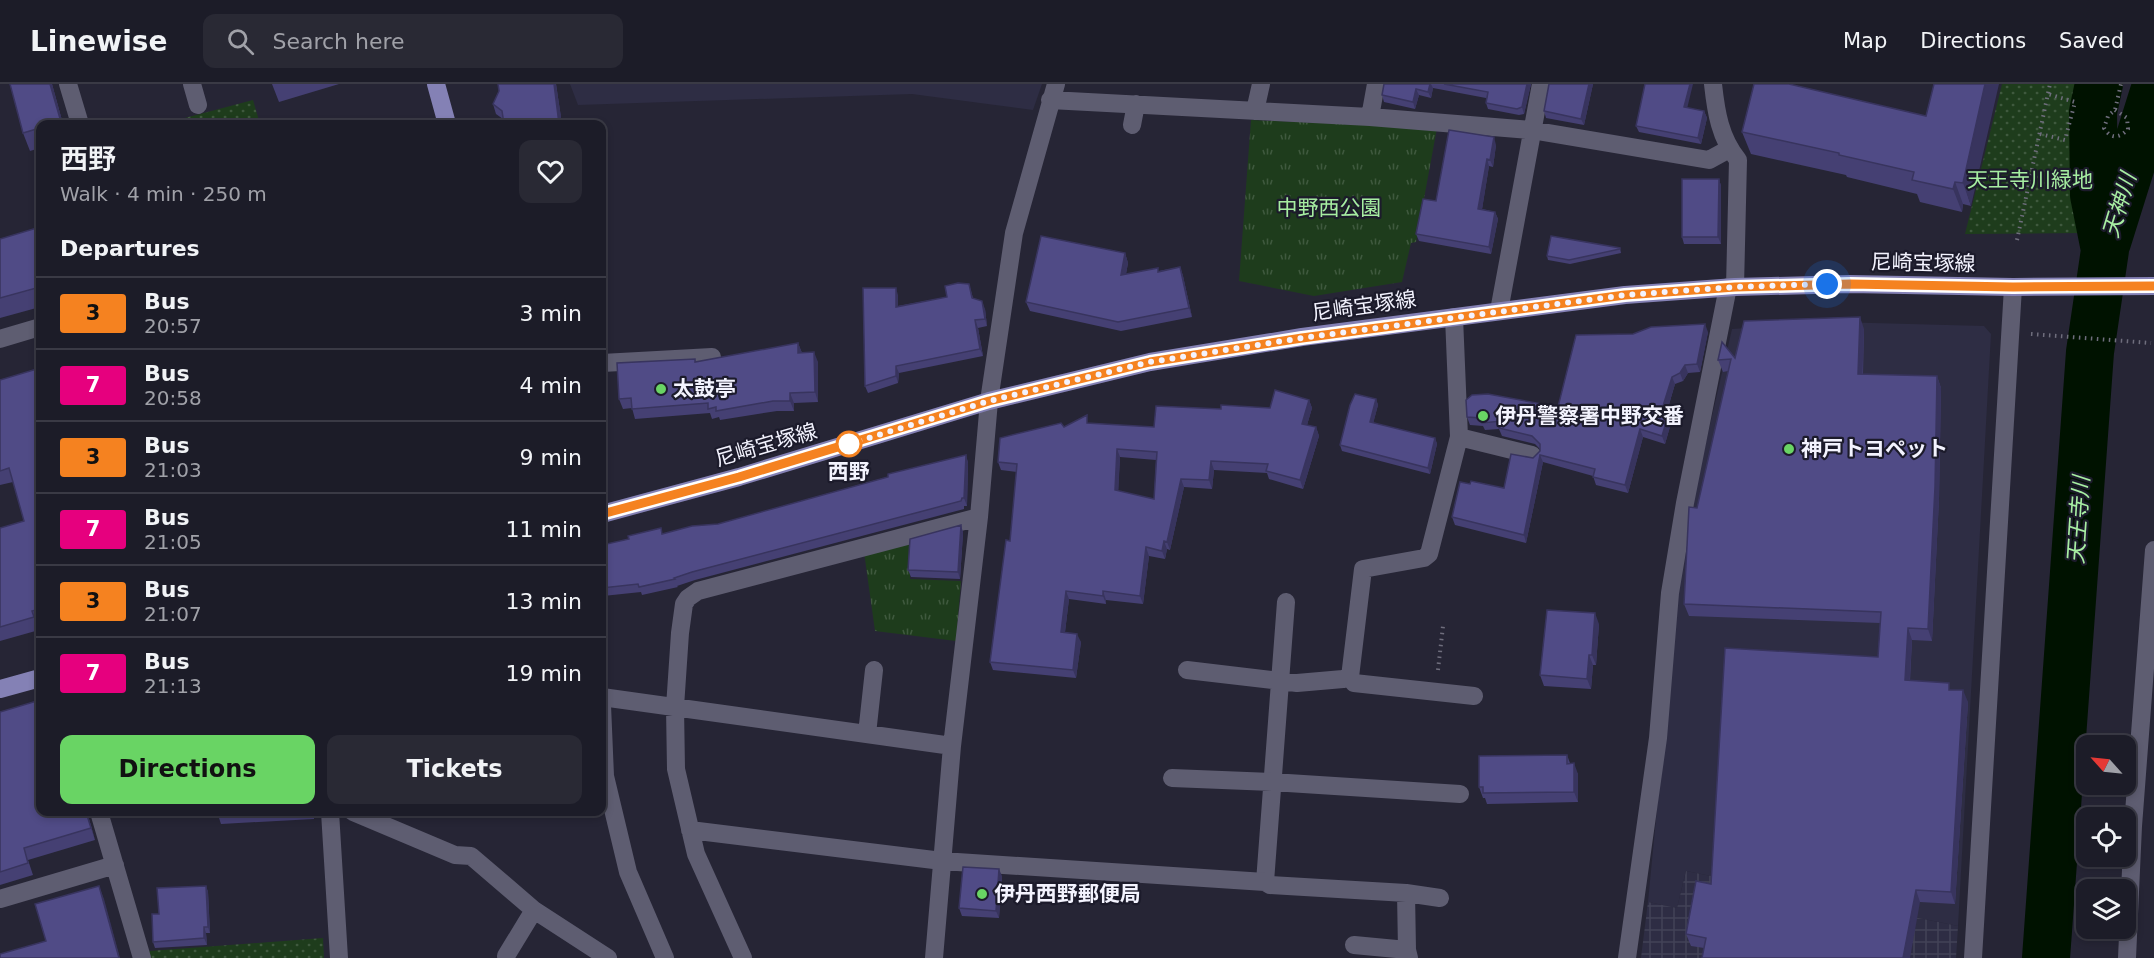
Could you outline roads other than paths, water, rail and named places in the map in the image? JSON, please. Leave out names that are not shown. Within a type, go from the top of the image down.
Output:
[{"type":"main road","points":[[436,84],[446,120]]},
{"type":"main road","name":"尼崎宝塚線","points":[[606,513],[739,477],[989,401],[1150,362],[1302,338],[1625,295],[1732,287],[1850,284],[2021,287],[2154,286]]},
{"type":"main road","points":[[0,689],[36,679]]},
{"type":"street","points":[[68,84],[79,120]]},
{"type":"street","points":[[192,84],[198,105]]},
{"type":"street","points":[[1255,111],[1261,84]]},
{"type":"street","points":[[1370,117],[1376,84]]},
{"type":"street","points":[[1499,311],[1541,84]]},
{"type":"street","points":[[1626,958],[1658,738],[1670,592],[1685,503],[1732,287],[1738,160],[1729,149],[1716,118],[1713,84]]},
{"type":"street","points":[[934,958],[952,746],[979,516],[989,401],[1014,232],[1053,92],[1136,104],[1370,117],[1531,130],[1709,159],[1729,149]]},
{"type":"street","points":[[1132,125],[1136,104]]},
{"type":"street","points":[[1973,958],[2021,287]]},
{"type":"street","points":[[1454,317],[1459,437],[1428,554],[1424,558],[1363,570],[1350,677],[1354,683],[1474,696]]},
{"type":"street","points":[[0,339],[36,328]]},
{"type":"street","points":[[606,363],[712,357]]},
{"type":"street","points":[[1459,437],[1532,455]]},
{"type":"street","points":[[742,958],[696,854],[676,769],[675,707],[684,604],[698,591],[979,516]]},
{"type":"street","points":[[2127,958],[2133,826],[2154,550]]},
{"type":"street","points":[[1265,882],[1282,681],[1286,602]]},
{"type":"street","points":[[867,734],[874,670]]},
{"type":"street","points":[[1187,670],[1297,683],[1350,677]]},
{"type":"street","points":[[606,698],[952,746]]},
{"type":"street","points":[[1172,778],[1460,794]]},
{"type":"street","points":[[606,780],[626,861],[665,958]]},
{"type":"street","points":[[100,816],[142,958]]},
{"type":"street","points":[[330,816],[339,958]]},
{"type":"street","points":[[362,816],[455,855],[471,856],[534,910],[608,958]]},
{"type":"street","points":[[690,830],[942,861],[1265,882],[1270,885],[1406,893],[1440,898]]},
{"type":"street","points":[[0,899],[115,865]]},
{"type":"street","points":[[1353,945],[1408,954],[1406,893]]},
{"type":"street","points":[[506,956],[534,910]]},
{"type":"waterway","name":"天王寺川","points":[[2046,958],[2090,352],[2105,250],[2094,195],[2093,112],[2099,84]]},
{"type":"waterway","name":"天神川","points":[[2107,242],[2154,92]]},
{"type":"place","name":"太鼓亭","points":[[661,389]]},
{"type":"place","name":"伊丹警察署中野交番","points":[[1483,416]]},
{"type":"place","name":"西野","points":[[849,444]]},
{"type":"place","name":"神戸トヨペット","points":[[1789,449]]},
{"type":"place","name":"伊丹西野郵便局","points":[[982,894]]},
{"type":"park label","name":"天王寺川緑地","points":[[2030,180]]},
{"type":"park label","name":"中野西公園","points":[[1329,208]]}]
